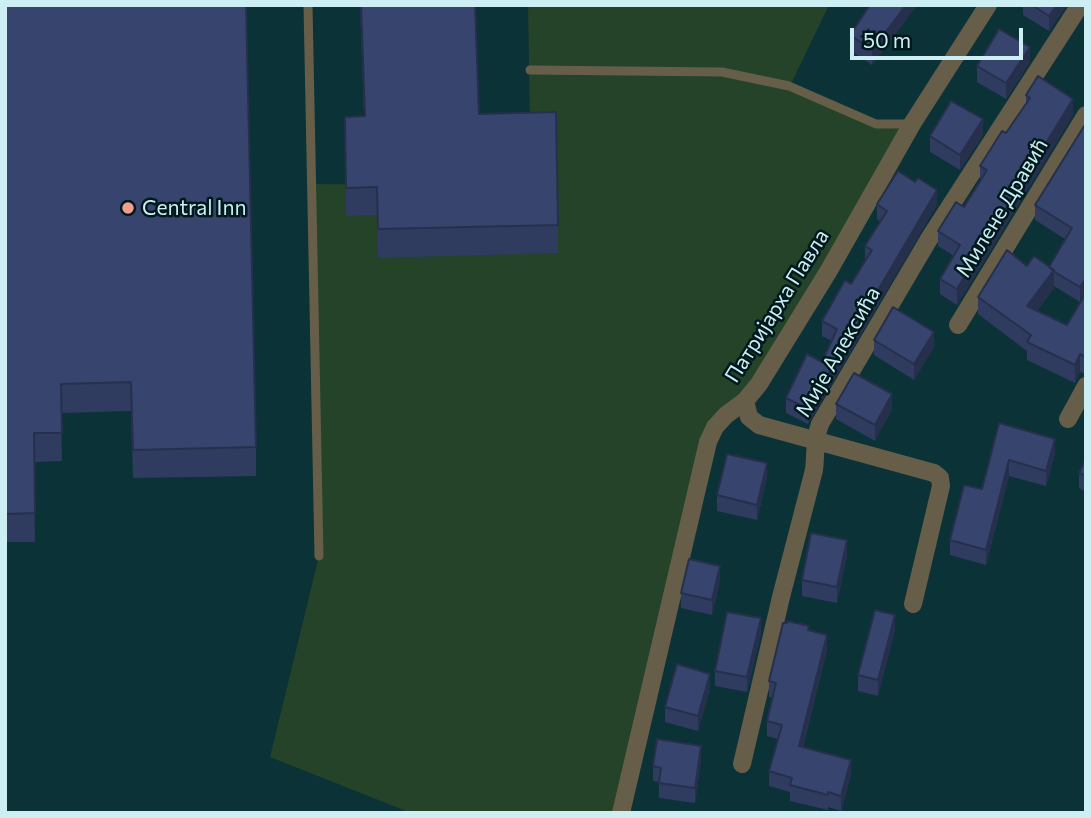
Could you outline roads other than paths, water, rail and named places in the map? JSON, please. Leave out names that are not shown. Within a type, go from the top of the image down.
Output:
[{"type":"street","name":"Патријарха Павла","points":[[621,813],[708,442],[715,427],[745,401],[759,384],[828,272],[912,124],[988,5]]},
{"type":"street","name":"Мије Алексића","points":[[742,764],[814,470],[814,439],[820,424],[929,239],[1080,5]]},
{"type":"street","name":"Милене Дравић","points":[[958,325],[1086,115]]},
{"type":"street","points":[[1068,419],[1086,386]]},
{"type":"street","points":[[745,401],[750,417],[759,425],[934,473],[940,478],[941,486],[913,604]]},
{"type":"lane","points":[[308,5],[319,556]]},
{"type":"lane","points":[[530,70],[722,72],[789,86],[876,124],[912,124]]},
{"type":"place","name":"Central Inn","points":[[128,208]]}]
